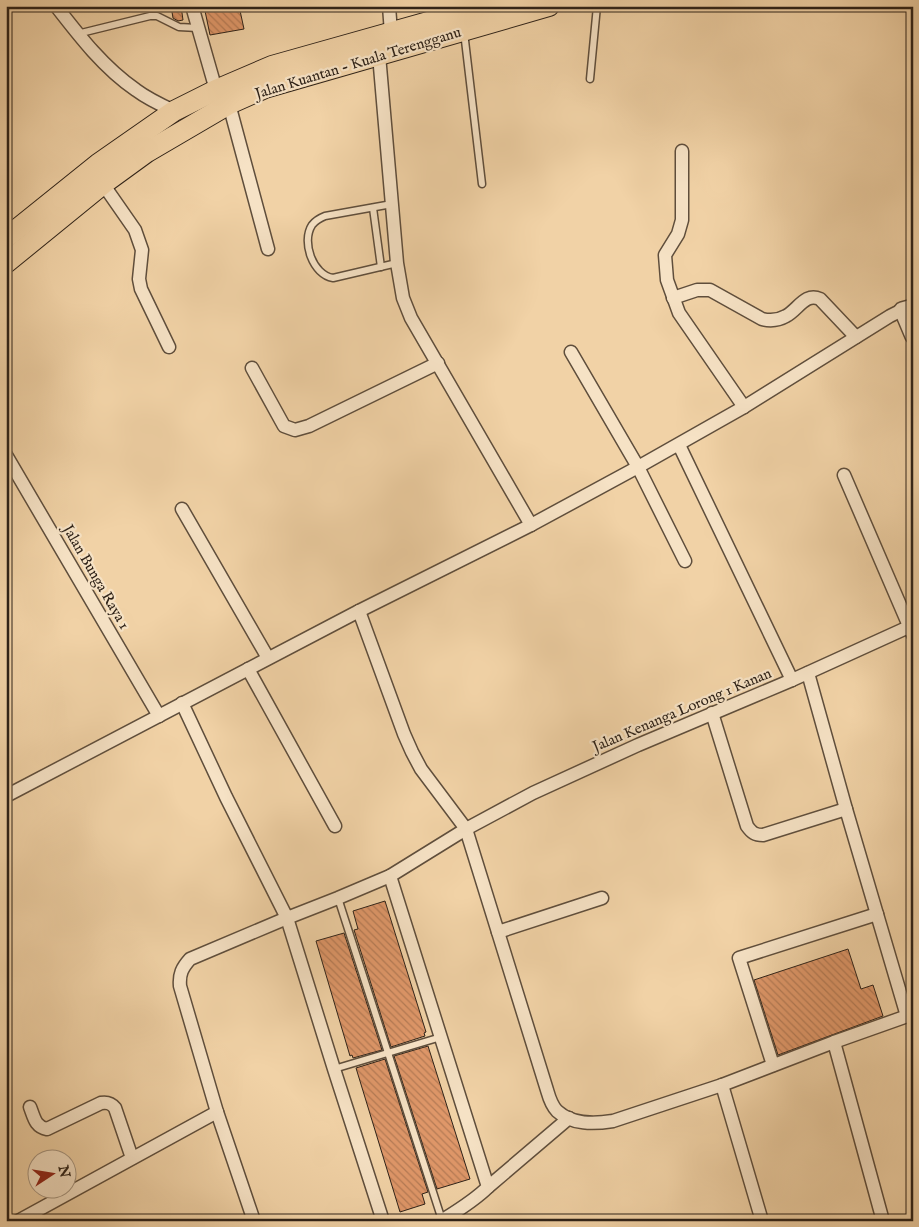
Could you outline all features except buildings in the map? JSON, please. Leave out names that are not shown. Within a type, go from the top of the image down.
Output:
[{"type":"highway","name":"Jalan Kuantan - Kuala Terengganu","points":[[6,263],[103,184],[222,97],[272,66],[485,6]]},
{"type":"highway","name":"Jalan Kuantan - Kuala Terengganu","points":[[6,238],[98,164],[174,111],[222,97],[265,88],[549,6]]},
{"type":"street","points":[[56,6],[98,57],[119,77],[143,95],[174,111]]},
{"type":"street","points":[[192,6],[222,97],[268,250]]},
{"type":"street","points":[[389,6],[391,33]]},
{"type":"street","points":[[379,55],[397,263],[402,298],[411,318],[532,525]]},
{"type":"street","points":[[682,152],[682,220],[678,234],[665,255],[667,280],[679,313],[744,407]]},
{"type":"street","points":[[103,184],[135,230],[142,250],[139,279],[141,289],[169,347]]},
{"type":"street","points":[[673,298],[697,290],[710,290],[762,320],[770,321],[786,316],[808,298],[815,296],[856,337]]},
{"type":"street","points":[[6,796],[359,611],[532,525],[744,407],[890,316],[907,308],[913,336]]},
{"type":"street","points":[[571,352],[638,467],[685,561]]},
{"type":"street","points":[[252,368],[284,426],[296,430],[309,426],[438,363]]},
{"type":"street","points":[[678,445],[792,680]]},
{"type":"street","name":"Jalan Bunga Raya 1","points":[[6,455],[158,716]]},
{"type":"street","points":[[844,476],[912,629]]},
{"type":"street","points":[[182,509],[268,658]]},
{"type":"street","points":[[359,611],[412,752],[422,769],[466,829],[551,1103],[557,1111],[569,1118],[582,1122],[613,1121],[722,1085],[910,1015],[877,914],[808,673]]},
{"type":"street","name":"Jalan Kenanga Lorong 1 Kanan","points":[[254,1221],[217,1112],[180,986],[181,971],[190,959],[390,876],[466,829],[533,793],[638,745],[912,629]]},
{"type":"street","points":[[248,669],[335,826]]},
{"type":"street","points":[[182,703],[226,797],[287,918],[383,1221]]},
{"type":"street","points":[[712,713],[751,832],[763,835],[846,809]]},
{"type":"street","points":[[390,876],[488,1187]]},
{"type":"street","points":[[498,932],[602,898]]},
{"type":"street","points":[[773,1065],[739,958],[877,914]]},
{"type":"street","points":[[834,1042],[883,1221]]},
{"type":"street","points":[[722,1085],[762,1221]]},
{"type":"street","points":[[30,1107],[39,1126],[47,1129],[101,1103],[106,1102],[112,1105],[132,1158]]},
{"type":"street","points":[[18,1221],[217,1112]]},
{"type":"street","points":[[441,1220],[469,1203],[569,1118]]},
{"type":"lane","points":[[590,79],[597,6]]},
{"type":"lane","points":[[78,34],[150,16],[157,16],[179,27],[198,28]]},
{"type":"lane","points":[[464,31],[482,184]]},
{"type":"lane","points":[[392,204],[325,216],[318,219],[312,225],[308,240],[312,259],[318,269],[328,277],[334,278],[397,263]]},
{"type":"lane","points":[[373,208],[381,267]]},
{"type":"lane","points":[[338,898],[389,1052],[441,1220]]},
{"type":"lane","points":[[334,1069],[441,1037]]}]
